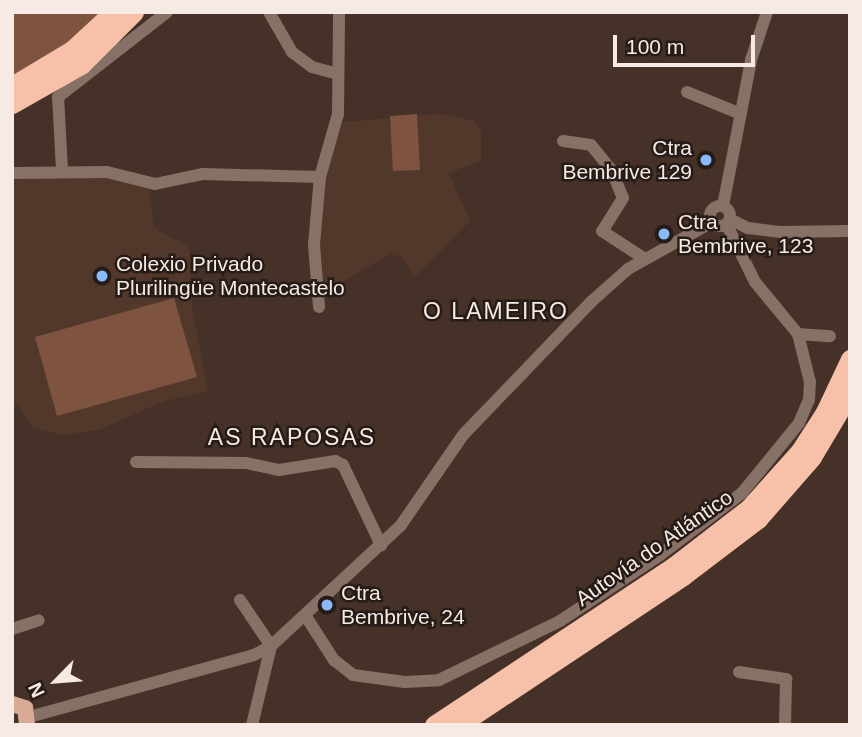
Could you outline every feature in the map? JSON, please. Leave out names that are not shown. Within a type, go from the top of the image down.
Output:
[{"type":"highway","points":[[12,86],[72,50],[113,12]]},
{"type":"highway","points":[[12,104],[81,65],[134,12]]},
{"type":"highway","name":"Autovía do Atlántico","points":[[434,725],[674,566],[749,508],[800,451],[825,412],[850,359]]},
{"type":"highway","name":"Autovía do Atlántico","points":[[459,725],[683,576],[758,519],[812,457],[850,393]]},
{"type":"street","points":[[62,170],[58,97],[167,12]]},
{"type":"street","points":[[269,12],[292,52],[312,67],[338,74]]},
{"type":"street","points":[[319,307],[314,245],[320,177],[338,114],[340,12]]},
{"type":"street","points":[[305,615],[343,669],[367,678],[420,683],[452,676],[560,621],[712,518],[762,472],[799,423],[809,400],[808,367],[799,334],[755,282],[723,206],[751,60],[768,12]]},
{"type":"street","points":[[687,92],[741,114]]},
{"type":"street","points":[[563,141],[591,145],[612,171],[623,198],[601,231],[645,259]]},
{"type":"street","points":[[12,173],[62,170],[107,172],[156,184],[202,174],[320,177]]},
{"type":"street","points":[[712,222],[713,209],[723,206]]},
{"type":"street","points":[[31,716],[254,655],[271,646],[381,545],[413,510],[463,435],[592,301],[645,259],[712,222],[728,222],[748,228],[780,232],[850,231]]},
{"type":"street","points":[[799,334],[830,337]]},
{"type":"street","points":[[136,462],[246,463],[279,470],[335,461],[343,465],[381,545]]},
{"type":"street","points":[[240,600],[271,646],[252,725]]},
{"type":"street","points":[[12,629],[39,620]]},
{"type":"street","points":[[739,672],[786,679],[785,725]]},
{"type":"shaded area","points":[[12,12],[127,12],[12,95]]},
{"type":"shaded area","points":[[417,114],[420,170],[393,171],[390,116]]},
{"type":"shaded area","points":[[441,114],[475,121],[481,132],[481,161],[449,173],[470,221],[414,278],[402,257],[391,254],[324,292],[318,252],[325,172],[343,122]]},
{"type":"shaded area","name":"Colexio Privado Plurilingüe Montecastelo","points":[[93,174],[149,187],[154,228],[189,247],[192,307],[208,391],[165,401],[98,430],[62,435],[32,427],[19,406],[12,407],[12,176]]},
{"type":"shaded area","points":[[174,298],[197,377],[57,416],[35,337]]},
{"type":"place","name":"Ctra Bembrive 129","points":[[706,160]]},
{"type":"place","name":"Ctra Bembrive, 123","points":[[664,234]]},
{"type":"place","name":"Colexio Privado Plurilingüe Montecastelo","points":[[102,276]]},
{"type":"place","name":"Ctra Bembrive, 24","points":[[327,605]]},
{"type":"district","name":"O LAMEIRO","points":[[496,311]]},
{"type":"district","name":"AS RAPOSAS","points":[[292,437]]}]
